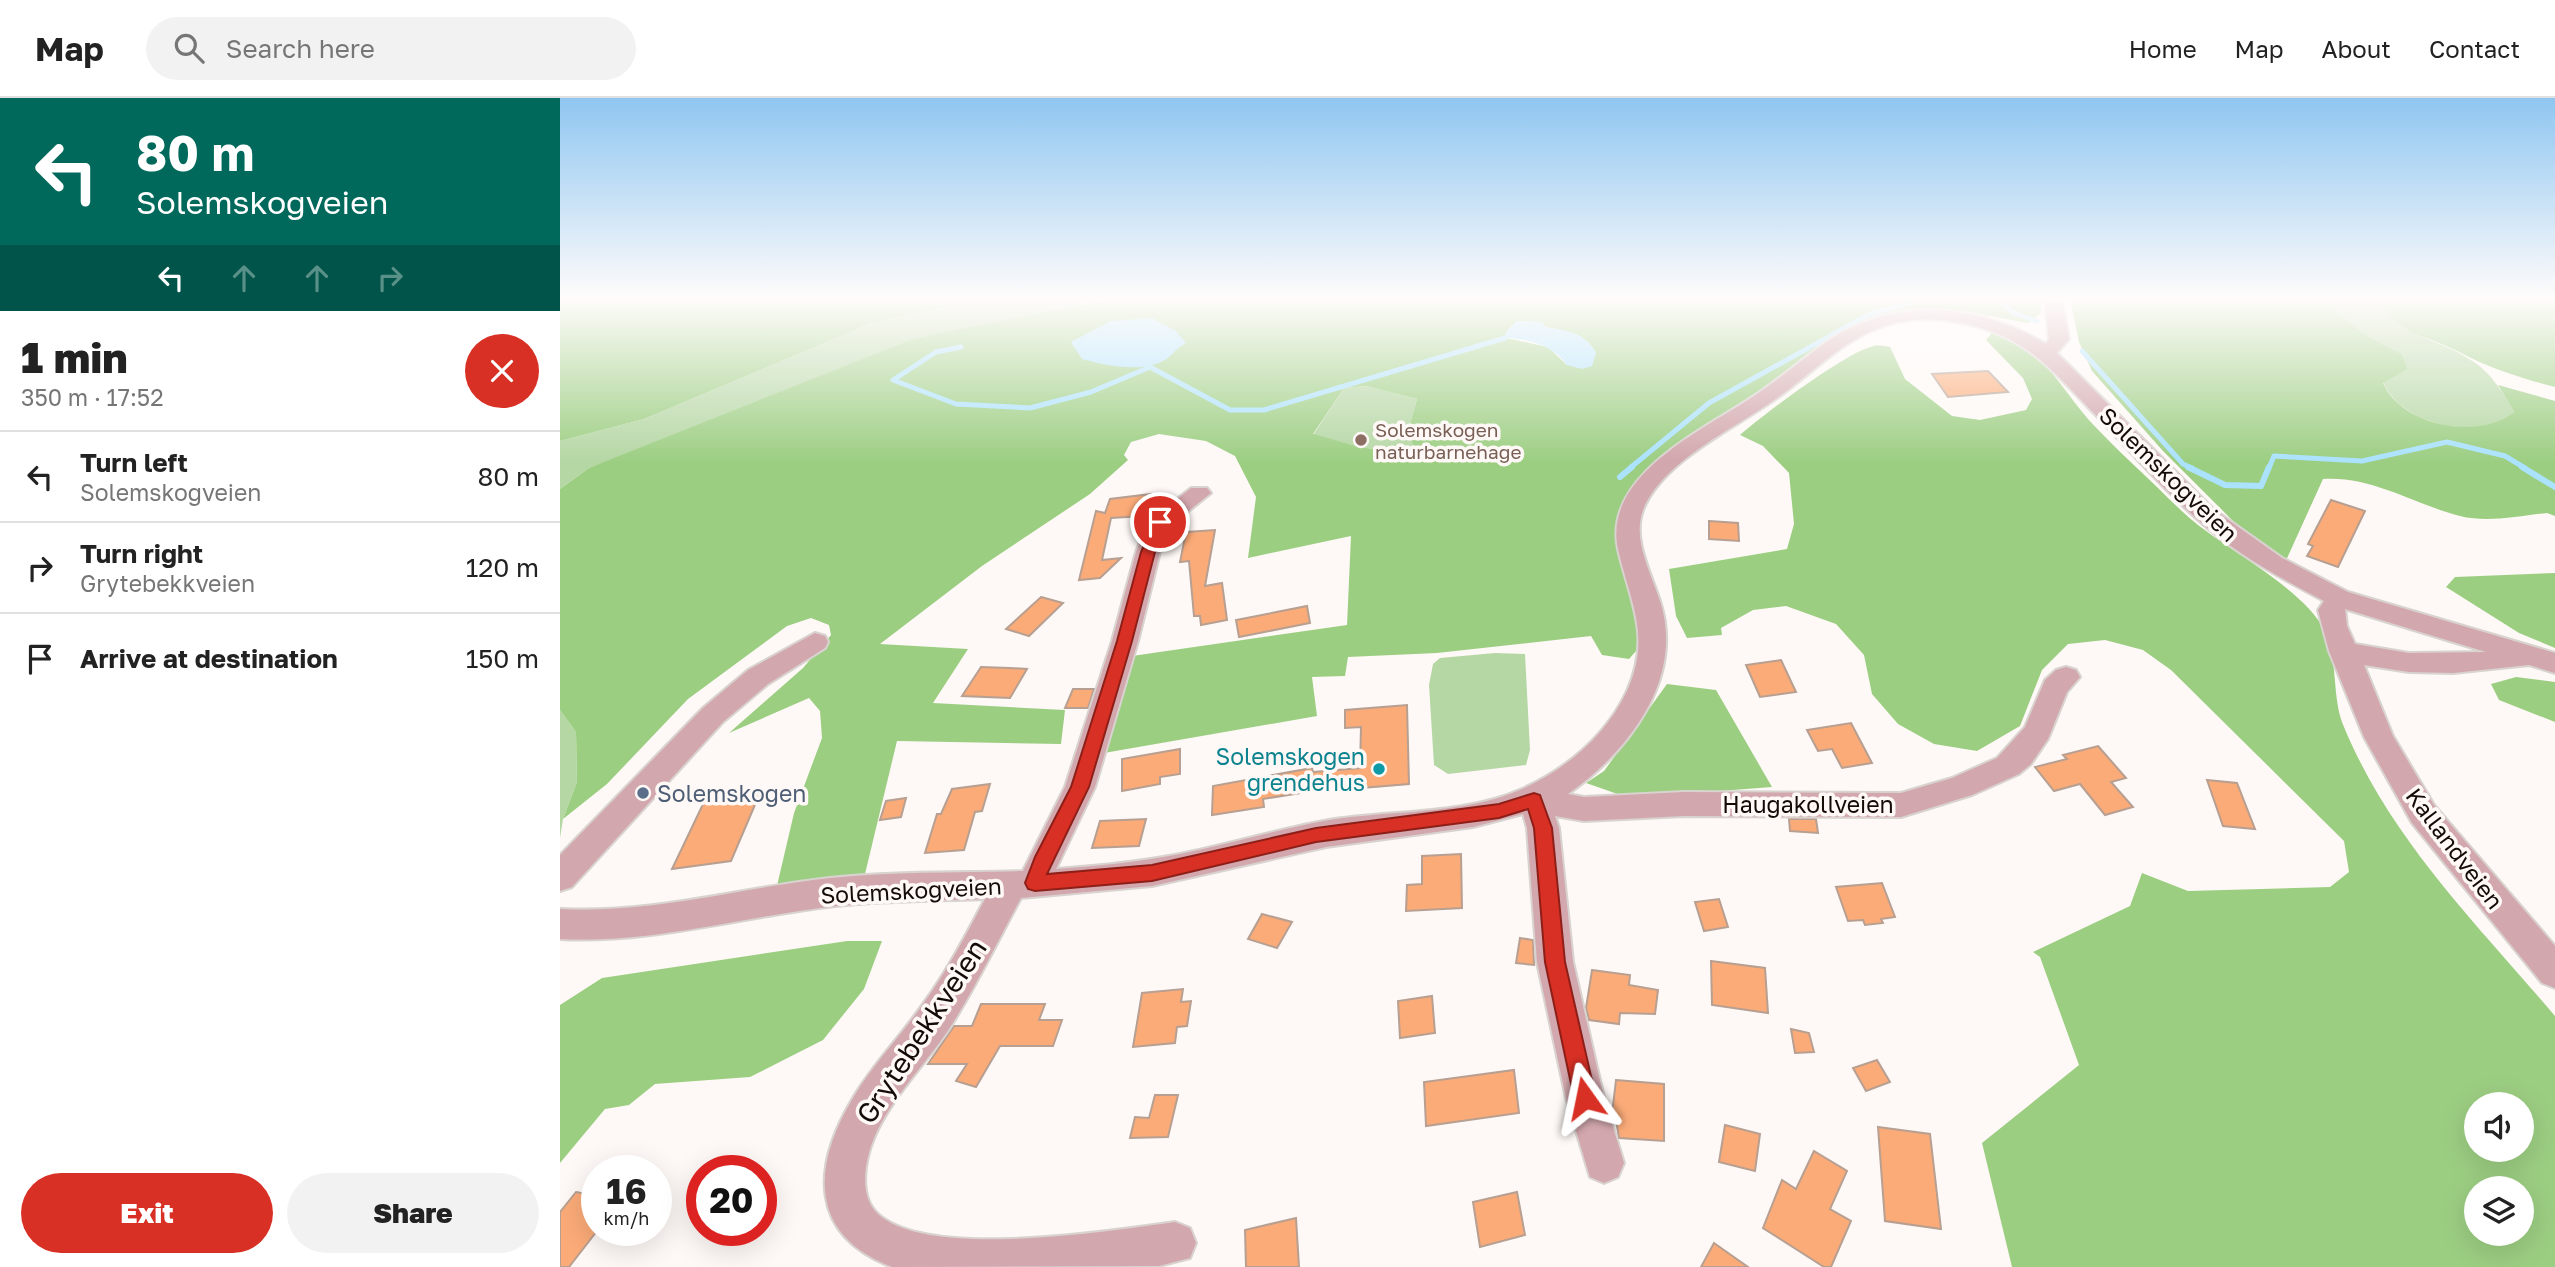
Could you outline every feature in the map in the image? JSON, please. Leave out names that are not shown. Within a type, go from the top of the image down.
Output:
[{"type":"street","name":"Solemskogveien","points":[[560,924],[605,926],[643,922],[776,900],[865,889],[1023,884],[1138,875],[1316,835],[1499,811],[1534,800],[1573,775],[1598,753],[1625,722],[1642,689],[1651,659],[1654,634],[1630,549],[1628,522],[1637,499],[1664,467],[1693,444],[1766,398],[1826,353]]},
{"type":"street","name":"Solemskogveien","points":[[2047,353],[2220,527],[2273,564],[2339,598],[2544,660]]},
{"type":"street","name":"Grytebekkveien","points":[[1175,1242],[1011,1261],[944,1263],[890,1253],[864,1237],[855,1225],[844,1186],[850,1146],[860,1126],[1044,857],[1080,787],[1125,641],[1148,552],[1160,522],[1199,493]]},
{"type":"street","name":"Kallandveien","points":[[2339,598],[2331,610],[2343,651],[2379,737],[2424,814],[2555,972]]},
{"type":"street","points":[[560,877],[713,715],[758,677],[815,642]]},
{"type":"street","points":[[2343,651],[2377,660],[2407,663],[2544,660]]},
{"type":"street","name":"Haugakollveien","points":[[1534,800],[1584,809],[1793,803],[1869,807],[1921,801],[1997,771],[2020,756],[2047,713],[2055,687],[2066,677]]},
{"type":"street","points":[[1534,800],[1543,828],[1555,962],[1585,1098],[1604,1163]]},
{"type":"green space","points":[[560,353],[802,353],[644,419],[560,441]]},
{"type":"green space","points":[[802,353],[934,353],[589,468],[560,489],[560,441],[644,419]]},
{"type":"green space","points":[[879,353],[1554,353],[1567,365],[1596,353],[1815,353],[1641,475],[1626,500],[1637,609],[1637,650],[1629,659],[1602,655],[1591,636],[1437,653],[1348,657],[1345,676],[1312,677],[1317,716],[1104,753],[1132,656],[1347,625],[1351,536],[1248,558],[1256,497],[1235,456],[1206,441],[1159,434],[1131,442],[1124,455],[1128,460],[1090,494],[982,566],[880,644],[968,649],[933,703],[1065,710],[1061,744],[897,741],[865,874],[776,890],[794,813],[822,738],[820,711],[809,698],[729,733],[803,668],[831,635],[829,625],[811,618],[787,626],[688,699],[607,784],[563,819],[577,782],[576,732],[560,710],[560,489],[589,468]],"holes":[[[1367,386],[1417,399],[1408,431],[1417,455],[1360,447],[1313,434],[1344,388]]]},
{"type":"green space","points":[[1856,353],[1893,353],[1905,379],[1952,416],[1980,420],[2026,410],[2032,399],[2023,378],[1998,353],[2032,353],[2035,355],[2096,428],[2176,506],[2198,525],[2285,587],[2314,615],[2324,629],[2332,653],[2344,727],[2363,768],[2386,807],[2411,844],[2466,914],[2555,1016],[2555,1267],[2012,1267],[1982,1143],[2079,1065],[2040,957],[2033,952],[2130,906],[2142,873],[2188,891],[2330,887],[2349,872],[2344,841],[2171,670],[2143,650],[2105,640],[2068,644],[2042,670],[2020,726],[1977,751],[1934,744],[1898,724],[1872,694],[1864,655],[1836,624],[1786,606],[1753,610],[1721,628],[1722,635],[1687,638],[1676,616],[1669,569],[1787,549],[1794,524],[1789,473],[1763,446],[1740,435],[1785,399]]},
{"type":"green space","points":[[2084,353],[2399,353],[2408,369],[2383,383],[2393,398],[2406,410],[2423,419],[2462,427],[2499,421],[2514,412],[2498,385],[2555,401],[2555,516],[2547,513],[2503,518],[2471,518],[2443,511],[2376,486],[2341,479],[2323,479],[2284,565],[2255,543],[2163,451],[2092,371]]},
{"type":"green space","points":[[2399,353],[2460,354],[2486,372],[2497,384],[2514,412],[2499,421],[2481,426],[2442,425],[2423,419],[2393,397],[2383,382],[2408,369]]},
{"type":"green space","points":[[2461,353],[2555,353],[2555,387],[2517,376]]},
{"type":"green space","points":[[1368,386],[1417,399],[1408,431],[1418,455],[1360,447],[1313,435],[1344,388]]},
{"type":"green space","points":[[2555,573],[2555,648],[2519,633],[2446,587],[2455,577]]},
{"type":"green space","points":[[1495,653],[1525,654],[1530,750],[1526,765],[1448,774],[1434,765],[1429,685],[1433,664],[1440,658]]},
{"type":"green space","points":[[2516,677],[2555,682],[2555,722],[2499,700],[2491,684]]},
{"type":"green space","points":[[1667,684],[1716,690],[1772,787],[1629,798],[1586,783],[1604,771]]},
{"type":"green space","points":[[560,710],[576,732],[577,782],[563,819],[560,838]]},
{"type":"green space","points":[[847,941],[882,941],[864,989],[823,1040],[750,1077],[655,1084],[629,1105],[605,1109],[560,1163],[560,1005],[602,978]]},
{"type":"water","points":[[1078,353],[1174,353],[1156,364],[1135,367],[1113,366],[1082,359]]},
{"type":"water","points":[[1556,353],[1596,353],[1592,366],[1582,369],[1567,365]]},
{"type":"building","points":[[1988,371],[2008,392],[1948,397],[1932,374]]},
{"type":"building","points":[[1151,494],[1144,516],[1111,518],[1102,560],[1121,558],[1100,578],[1079,580],[1096,511],[1105,513],[1110,499]]},
{"type":"building","points":[[2331,500],[2365,511],[2338,567],[2307,556],[2313,546],[2308,544]]},
{"type":"building","points":[[1709,521],[1738,523],[1739,541],[1709,539]]},
{"type":"building","points":[[1215,530],[1205,586],[1222,583],[1227,620],[1201,625],[1200,616],[1194,616],[1189,561],[1180,562],[1186,532]]},
{"type":"building","points":[[1041,597],[1063,603],[1029,636],[1006,629]]},
{"type":"building","points":[[1307,606],[1310,623],[1239,637],[1236,620]]},
{"type":"building","points":[[1781,660],[1796,692],[1760,697],[1746,665]]},
{"type":"building","points":[[981,667],[1027,669],[1010,698],[962,696]]},
{"type":"building","points":[[1073,689],[1094,689],[1088,708],[1065,708]]},
{"type":"building","points":[[1407,705],[1409,784],[1338,790],[1338,787],[1263,799],[1264,807],[1212,815],[1213,786],[1312,768],[1313,772],[1360,768],[1361,727],[1345,728],[1345,710]]},
{"type":"building","points":[[1851,723],[1872,763],[1842,768],[1832,749],[1818,751],[1807,730]]},
{"type":"building","points":[[2098,746],[2126,778],[2111,782],[2133,807],[2105,815],[2080,784],[2054,791],[2035,767],[2067,759],[2063,755]]},
{"type":"building","points":[[1180,749],[1180,774],[1160,777],[1160,784],[1122,791],[1122,759]]},
{"type":"building","points":[[2207,780],[2237,783],[2255,829],[2223,826]]},
{"type":"building","points":[[990,784],[982,811],[975,812],[964,850],[925,853],[937,814],[941,814],[952,789]]},
{"type":"building","points":[[760,793],[731,861],[672,869],[705,800]]},
{"type":"building","points":[[906,798],[901,817],[880,820],[886,801]]},
{"type":"building","points":[[1146,819],[1139,846],[1092,848],[1100,821]]},
{"type":"building","points":[[1789,819],[1816,819],[1818,833],[1790,831]]},
{"type":"building","points":[[1461,854],[1462,908],[1406,911],[1407,885],[1422,884],[1422,856]]},
{"type":"building","points":[[1882,883],[1895,917],[1881,919],[1883,923],[1865,925],[1863,920],[1848,921],[1836,887]]},
{"type":"building","points":[[1719,899],[1728,927],[1704,931],[1695,902]]},
{"type":"building","points":[[1262,914],[1292,922],[1277,948],[1248,939]]},
{"type":"building","points":[[1520,938],[1533,940],[1534,965],[1516,963]]},
{"type":"building","points":[[1711,961],[1765,968],[1768,1013],[1712,1005]]},
{"type":"building","points":[[1592,970],[1630,975],[1629,985],[1658,990],[1655,1014],[1620,1013],[1619,1024],[1589,1020],[1586,1008]]},
{"type":"building","points":[[1183,989],[1181,1002],[1191,1001],[1187,1026],[1177,1027],[1175,1043],[1133,1047],[1142,993]]},
{"type":"building","points":[[1432,996],[1435,1033],[1400,1038],[1398,1001]]},
{"type":"building","points":[[981,1004],[1045,1004],[1039,1020],[1062,1020],[1053,1046],[1000,1046],[976,1087],[956,1081],[967,1064],[928,1064],[954,1026],[972,1026]]},
{"type":"building","points":[[1791,1029],[1809,1033],[1814,1052],[1795,1053]]},
{"type":"building","points":[[1877,1060],[1890,1082],[1866,1091],[1853,1068]]},
{"type":"building","points":[[1514,1070],[1519,1113],[1426,1126],[1424,1082]]},
{"type":"building","points":[[1616,1080],[1664,1084],[1664,1141],[1619,1138],[1616,1120],[1612,1114]]},
{"type":"building","points":[[1155,1095],[1178,1095],[1168,1137],[1130,1138],[1135,1117],[1149,1118]]},
{"type":"building","points":[[1725,1125],[1760,1134],[1755,1171],[1719,1162]]},
{"type":"building","points":[[1878,1127],[1930,1134],[1941,1229],[1885,1221]]},
{"type":"building","points":[[1814,1151],[1847,1171],[1830,1209],[1851,1221],[1831,1267],[1824,1267],[1763,1228],[1782,1180],[1796,1189]]},
{"type":"building","points":[[576,1192],[581,1193],[581,1246],[585,1246],[569,1267],[560,1267],[560,1212]]},
{"type":"building","points":[[1517,1192],[1525,1235],[1480,1247],[1473,1202]]},
{"type":"building","points":[[1296,1218],[1299,1267],[1246,1267],[1245,1230]]},
{"type":"building","points":[[1714,1243],[1748,1267],[1701,1267]]},
{"type":"waterway","points":[[935,353],[893,380],[956,404],[1030,408],[1091,392],[1150,367],[1230,410],[1264,410],[1456,353]]},
{"type":"waterway","points":[[1630,468],[1709,403],[1800,353]]},
{"type":"waterway","points":[[2083,353],[2183,464],[2192,468]]},
{"type":"waterway","points":[[2269,468],[2274,456],[2362,461],[2447,442],[2505,456],[2525,468]]},
{"type":"waterway","points":[[1620,477],[1632,467]]},
{"type":"waterway","points":[[2188,467],[2225,485],[2261,486],[2269,467]]},
{"type":"waterway","points":[[2522,467],[2555,487]]},
{"type":"place","name":"Solemskogen naturbarnehage","points":[[1361,440]]},
{"type":"place","name":"Solemskogen grendehus","points":[[1379,769]]},
{"type":"place","name":"Solemskogen","points":[[643,793]]},
{"type":"route","points":[[1160,522],[1148,552],[1125,641],[1113,670],[1080,787],[1044,857],[1035,883],[1099,880],[1152,873],[1246,849],[1316,835],[1499,811],[1534,800],[1543,828],[1555,962],[1585,1098]]}]
